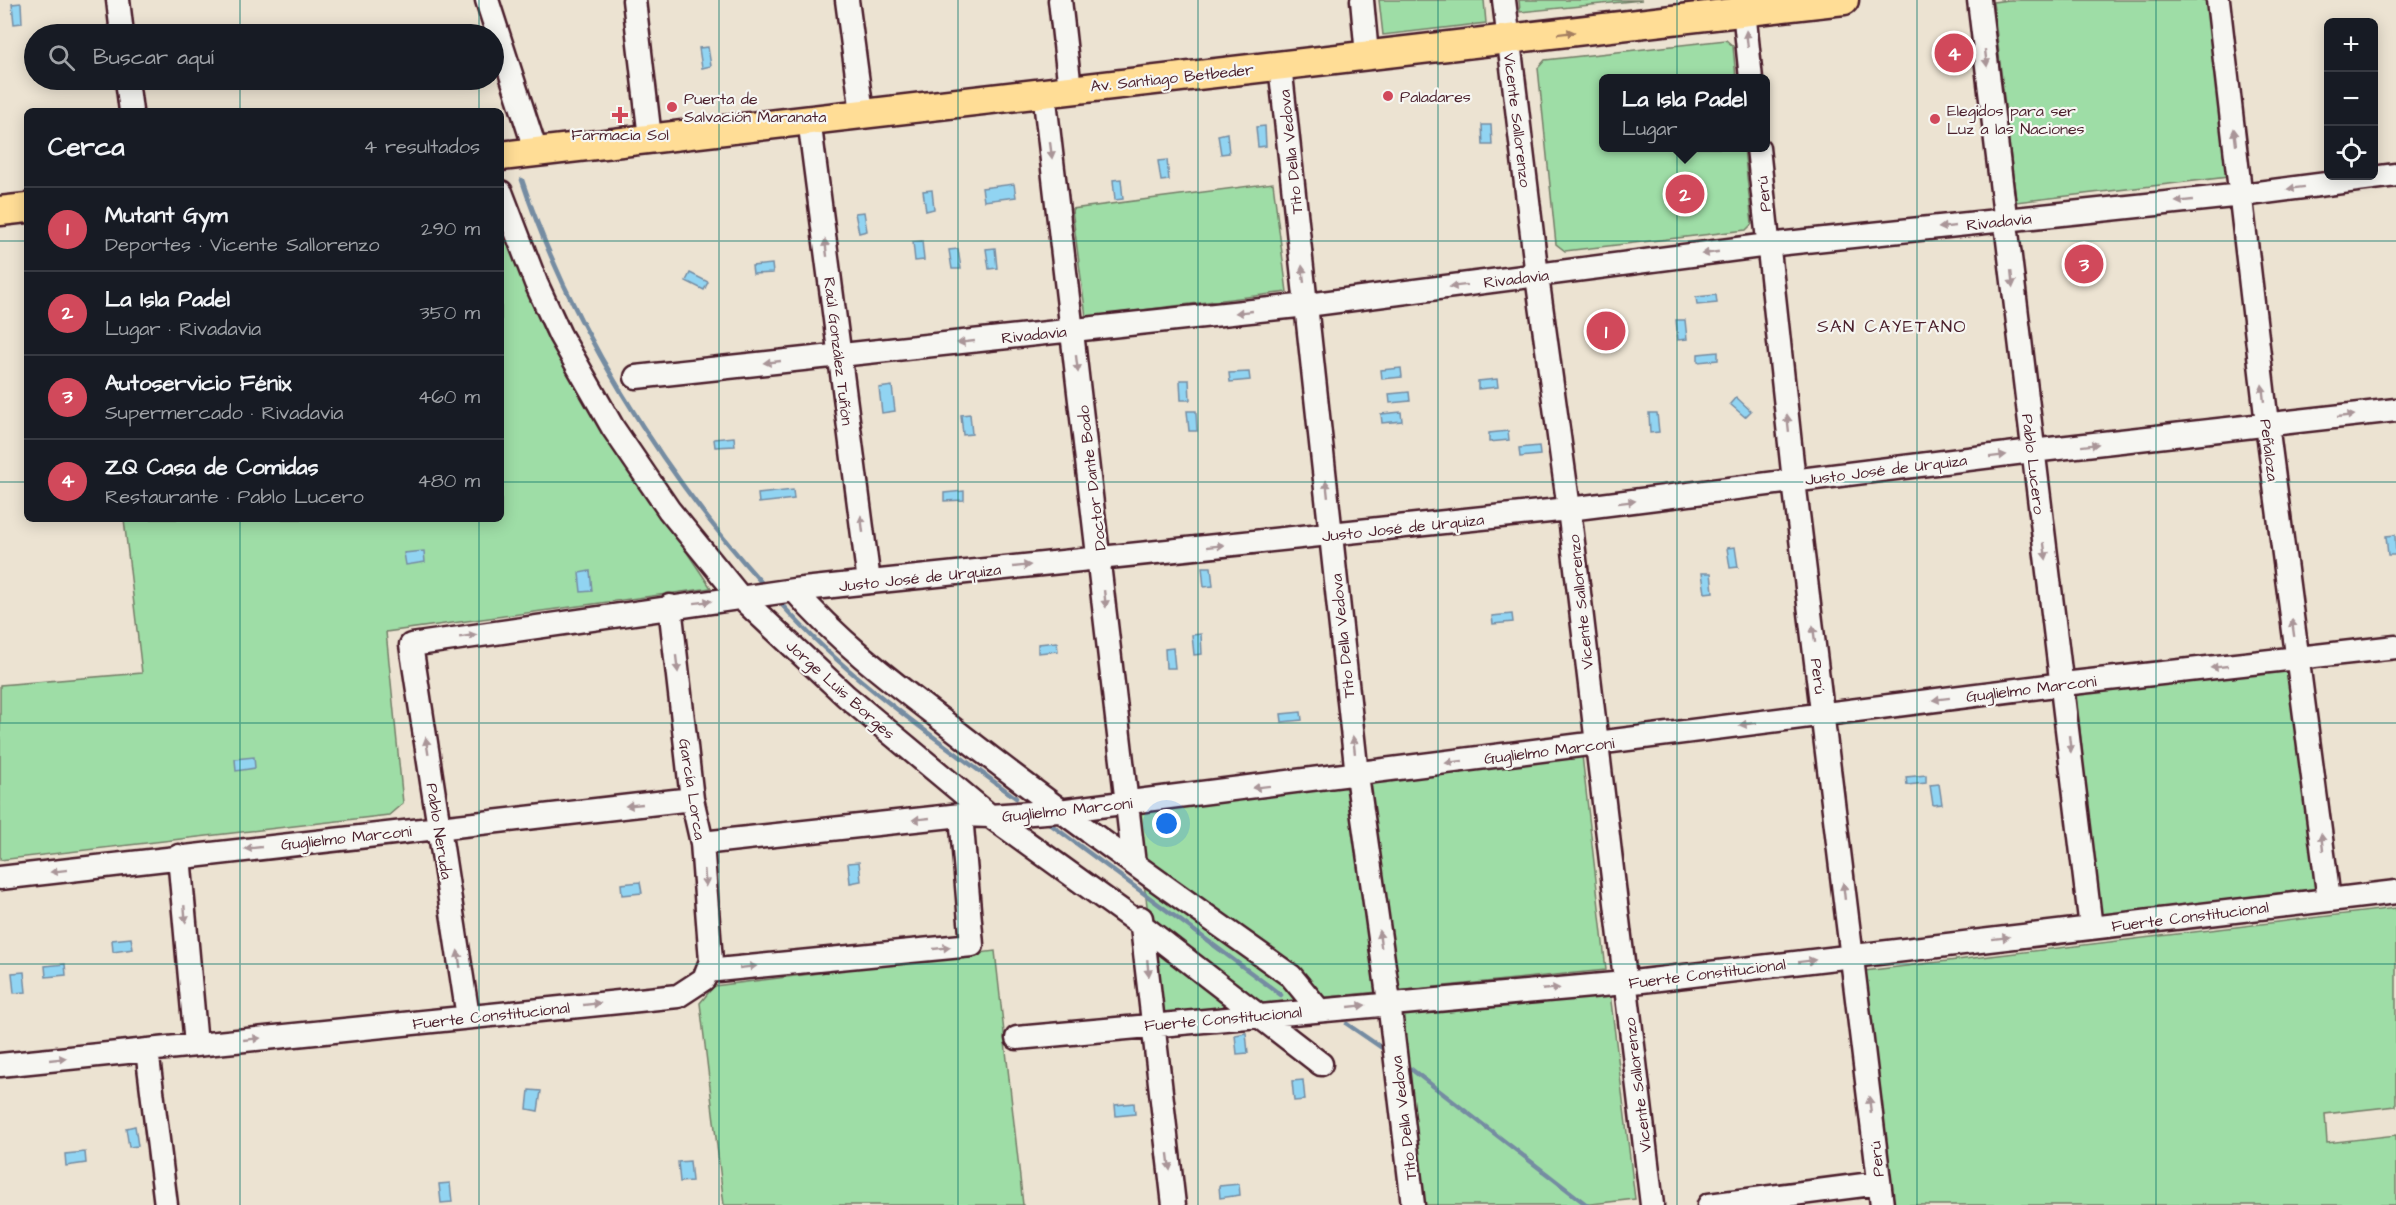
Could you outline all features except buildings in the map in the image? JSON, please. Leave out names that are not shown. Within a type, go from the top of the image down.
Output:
[{"type":"main road","name":"Av. Santiago Betbeder","points":[[504,156],[1508,39],[1744,6],[1844,0]]},
{"type":"main road","points":[[0,212],[24,208]]},
{"type":"street","points":[[118,0],[121,24]]},
{"type":"street","points":[[487,0],[495,24]]},
{"type":"street","points":[[634,0],[650,138]]},
{"type":"street","points":[[847,0],[862,113]]},
{"type":"street","name":"Doctor Dante Bodo","points":[[1060,0],[1057,90],[1073,330],[1134,864]]},
{"type":"street","points":[[1362,0],[1367,55]]},
{"type":"street","name":"Vicente Sallorenzo","points":[[1504,0],[1537,276],[1569,509],[1650,1205]]},
{"type":"street","name":"Pablo Lucero","points":[[1979,0],[2091,928]]},
{"type":"street","name":"Peñaloza","points":[[2218,0],[2267,424],[2329,900]]},
{"type":"street","points":[[1744,6],[1751,74]]},
{"type":"street","points":[[504,53],[536,152]]},
{"type":"street","name":"Tito Della Vedova","points":[[1280,65],[1357,775],[1389,1002],[1413,1205]]},
{"type":"street","points":[[128,90],[131,108]]},
{"type":"street","name":"Raúl González Tuñón","points":[[809,119],[869,582]]},
{"type":"street","name":"Perú","points":[[1759,152],[1794,481],[1880,1194]]},
{"type":"street","name":"Rivadavia","points":[[636,377],[1307,305],[1768,245],[2242,195],[2396,175]]},
{"type":"street","name":"Jorge Luis Borges","points":[[504,200],[536,283],[560,335],[613,428],[669,510],[740,597],[846,696],[990,816],[1142,919],[1258,1016],[1321,1064]]},
{"type":"street","name":"Justo José de Urquiza","points":[[411,645],[794,590],[1569,509],[2032,451],[2396,410]]},
{"type":"street","points":[[794,590],[812,611],[880,672],[1059,811],[1291,976],[1319,1010]]},
{"type":"street","name":"García Lorca","points":[[670,606],[692,799],[702,843],[711,961],[707,971]]},
{"type":"street","name":"Pablo Neruda","points":[[411,645],[468,1017]]},
{"type":"street","name":"Guglielmo Marconi","points":[[702,843],[962,815],[990,816],[1059,811],[2063,684],[2396,647]]},
{"type":"street","name":"Guglielmo Marconi","points":[[0,878],[692,799]]},
{"type":"street","points":[[707,971],[972,945],[962,815]]},
{"type":"street","points":[[179,856],[196,1045]]},
{"type":"street","name":"Fuerte Constitucional","points":[[1017,1038],[1152,1023],[1258,1016],[1389,1002],[1625,982],[2396,892]]},
{"type":"street","points":[[1142,919],[1174,1205]]},
{"type":"street","name":"Fuerte Constitucional","points":[[0,1065],[678,996],[704,978],[707,971]]},
{"type":"street","points":[[147,1050],[166,1205]]},
{"type":"street","points":[[1709,1205],[1880,1194]]},
{"type":"green space","points":[[1379,0],[1484,0],[1486,23],[1383,35]]},
{"type":"green space","points":[[1519,0],[1642,0],[1520,12]]},
{"type":"green space","points":[[2009,0],[2207,0],[2228,177],[2016,202],[1993,2]]},
{"type":"green space","points":[[1726,40],[1733,46],[1736,74],[1599,74],[1599,152],[1744,152],[1752,224],[1746,230],[1565,251],[1556,244],[1538,68],[1545,60]]},
{"type":"green space","points":[[1273,183],[1287,292],[1086,317],[1072,209]]},
{"type":"green space","points":[[504,226],[545,333],[582,397],[711,588],[386,632],[403,803],[389,815],[0,860],[0,685],[142,673],[124,522],[504,522]]},
{"type":"green space","points":[[2288,669],[2318,888],[2099,916],[2076,692]]},
{"type":"green space","points":[[1582,755],[1606,970],[1395,991],[1368,782]]},
{"type":"green space","points":[[1347,786],[1378,992],[1162,1013],[1134,812]]},
{"type":"green space","points":[[2396,908],[2396,1106],[2325,1114],[2327,1143],[2396,1135],[2396,1205],[1891,1205],[1864,971]]},
{"type":"green space","points":[[995,951],[1023,1205],[724,1205],[700,1003],[714,986]]},
{"type":"green space","points":[[1610,993],[1635,1199],[1583,1205],[1423,1205],[1399,1010]]},
{"type":"water","points":[[21,3],[22,23],[14,24],[12,4]]},
{"type":"water","points":[[708,47],[711,66],[702,68],[699,48]]},
{"type":"water","points":[[1482,125],[1491,125],[1492,145],[1483,145]]},
{"type":"water","points":[[1265,126],[1266,146],[1258,147],[1256,127]]},
{"type":"water","points":[[1227,133],[1229,153],[1221,154],[1218,135]]},
{"type":"water","points":[[1167,160],[1169,180],[1161,181],[1158,161]]},
{"type":"water","points":[[1121,179],[1123,199],[1115,200],[1113,180]]},
{"type":"water","points":[[1014,184],[1016,197],[984,201],[982,188]]},
{"type":"water","points":[[932,190],[934,209],[926,211],[923,191]]},
{"type":"water","points":[[864,212],[867,231],[859,233],[855,213]]},
{"type":"water","points":[[922,241],[924,260],[915,261],[913,242]]},
{"type":"water","points":[[995,248],[997,268],[989,269],[986,249]]},
{"type":"water","points":[[958,249],[961,269],[952,269],[949,250]]},
{"type":"water","points":[[772,264],[773,273],[753,274],[752,266]]},
{"type":"water","points":[[690,273],[708,282],[704,290],[686,281]]},
{"type":"water","points":[[1716,295],[1717,303],[1697,305],[1696,297]]},
{"type":"water","points":[[1676,320],[1685,320],[1687,339],[1678,340]]},
{"type":"water","points":[[1718,352],[1718,360],[1698,362],[1698,354]]},
{"type":"water","points":[[1401,368],[1402,377],[1382,379],[1381,370]]},
{"type":"water","points":[[1249,372],[1250,380],[1230,382],[1229,373]]},
{"type":"water","points":[[1497,379],[1498,387],[1478,389],[1478,381]]},
{"type":"water","points":[[1180,380],[1189,380],[1190,400],[1181,400]]},
{"type":"water","points":[[892,386],[895,411],[882,413],[879,388]]},
{"type":"water","points":[[1409,392],[1410,401],[1390,403],[1389,394]]},
{"type":"water","points":[[1736,397],[1751,411],[1745,417],[1730,404]]},
{"type":"water","points":[[1187,411],[1196,411],[1197,431],[1189,431]]},
{"type":"water","points":[[1401,412],[1402,421],[1382,423],[1381,414]]},
{"type":"water","points":[[1649,413],[1657,413],[1659,432],[1650,433]]},
{"type":"water","points":[[970,414],[972,434],[963,435],[961,415]]},
{"type":"water","points":[[1508,431],[1509,440],[1489,442],[1489,433]]},
{"type":"water","points":[[734,437],[735,446],[715,447],[714,439]]},
{"type":"water","points":[[1539,446],[1540,455],[1520,457],[1519,448]]},
{"type":"water","points":[[793,490],[794,499],[759,503],[758,494]]},
{"type":"water","points":[[964,491],[964,500],[944,501],[944,493]]},
{"type":"water","points":[[2395,535],[2396,555],[2388,555],[2386,536]]},
{"type":"water","points":[[1735,547],[1738,567],[1730,568],[1727,548]]},
{"type":"water","points":[[424,551],[425,562],[406,565],[404,553]]},
{"type":"water","points":[[1202,567],[1211,567],[1213,586],[1204,587]]},
{"type":"water","points":[[590,571],[592,591],[581,592],[579,573]]},
{"type":"water","points":[[1702,573],[1711,573],[1713,592],[1705,593]]},
{"type":"water","points":[[1512,614],[1513,622],[1493,624],[1492,616]]},
{"type":"water","points":[[1201,634],[1202,654],[1194,655],[1192,635]]},
{"type":"water","points":[[1057,642],[1058,651],[1038,653],[1038,644]]},
{"type":"water","points":[[1173,648],[1175,668],[1166,668],[1165,649]]},
{"type":"water","points":[[1301,712],[1302,720],[1282,722],[1281,714]]},
{"type":"water","points":[[254,757],[255,768],[236,771],[235,759]]},
{"type":"water","points":[[1926,775],[1926,783],[1907,785],[1906,777]]},
{"type":"water","points":[[1939,784],[1942,804],[1933,805],[1930,785]]},
{"type":"water","points":[[859,862],[861,881],[850,883],[848,863]]},
{"type":"water","points":[[640,882],[642,893],[622,895],[621,884]]},
{"type":"water","points":[[131,938],[133,949],[113,952],[112,940]]},
{"type":"water","points":[[65,964],[66,975],[46,977],[45,966]]},
{"type":"water","points":[[24,972],[26,992],[14,993],[12,973]]},
{"type":"water","points":[[1246,1033],[1248,1053],[1237,1054],[1235,1035]]},
{"type":"water","points":[[1303,1080],[1305,1100],[1294,1101],[1292,1081]]},
{"type":"water","points":[[529,1090],[541,1091],[538,1111],[527,1109]]},
{"type":"water","points":[[1134,1103],[1135,1114],[1116,1116],[1115,1105]]},
{"type":"water","points":[[135,1126],[138,1146],[129,1147],[126,1128]]},
{"type":"water","points":[[85,1152],[86,1163],[66,1166],[65,1154]]},
{"type":"water","points":[[690,1161],[692,1181],[680,1182],[678,1162]]},
{"type":"water","points":[[450,1183],[452,1202],[441,1203],[439,1184]]},
{"type":"water","points":[[1239,1184],[1240,1195],[1220,1198],[1219,1186]]},
{"type":"waterway","points":[[522,180],[565,288],[622,394],[689,493],[762,583]]},
{"type":"waterway","points":[[783,606],[836,659],[865,684],[1016,798]]},
{"type":"waterway","points":[[1046,821],[1281,995]]},
{"type":"waterway","points":[[1347,1024],[1382,1048]]},
{"type":"waterway","points":[[1411,1069],[1587,1205]]},
{"type":"place","name":"ZQ Casa de Comidas","points":[[1954,53]]},
{"type":"place","name":"Paladares","points":[[1388,96]]},
{"type":"place","name":"Puerta de Salvación Maranata","points":[[672,107]]},
{"type":"place","name":"Farmacia Sol","points":[[620,115]]},
{"type":"place","name":"Elegidos para ser Luz a las Naciones","points":[[1935,119]]},
{"type":"place","name":"La Isla Padel","points":[[1685,194]]},
{"type":"place","name":"Autoservicio Fénix","points":[[2084,264]]},
{"type":"place","name":"Mutant Gym","points":[[1606,331]]},
{"type":"district","name":"SAN CAYETANO","points":[[1892,326]]}]
